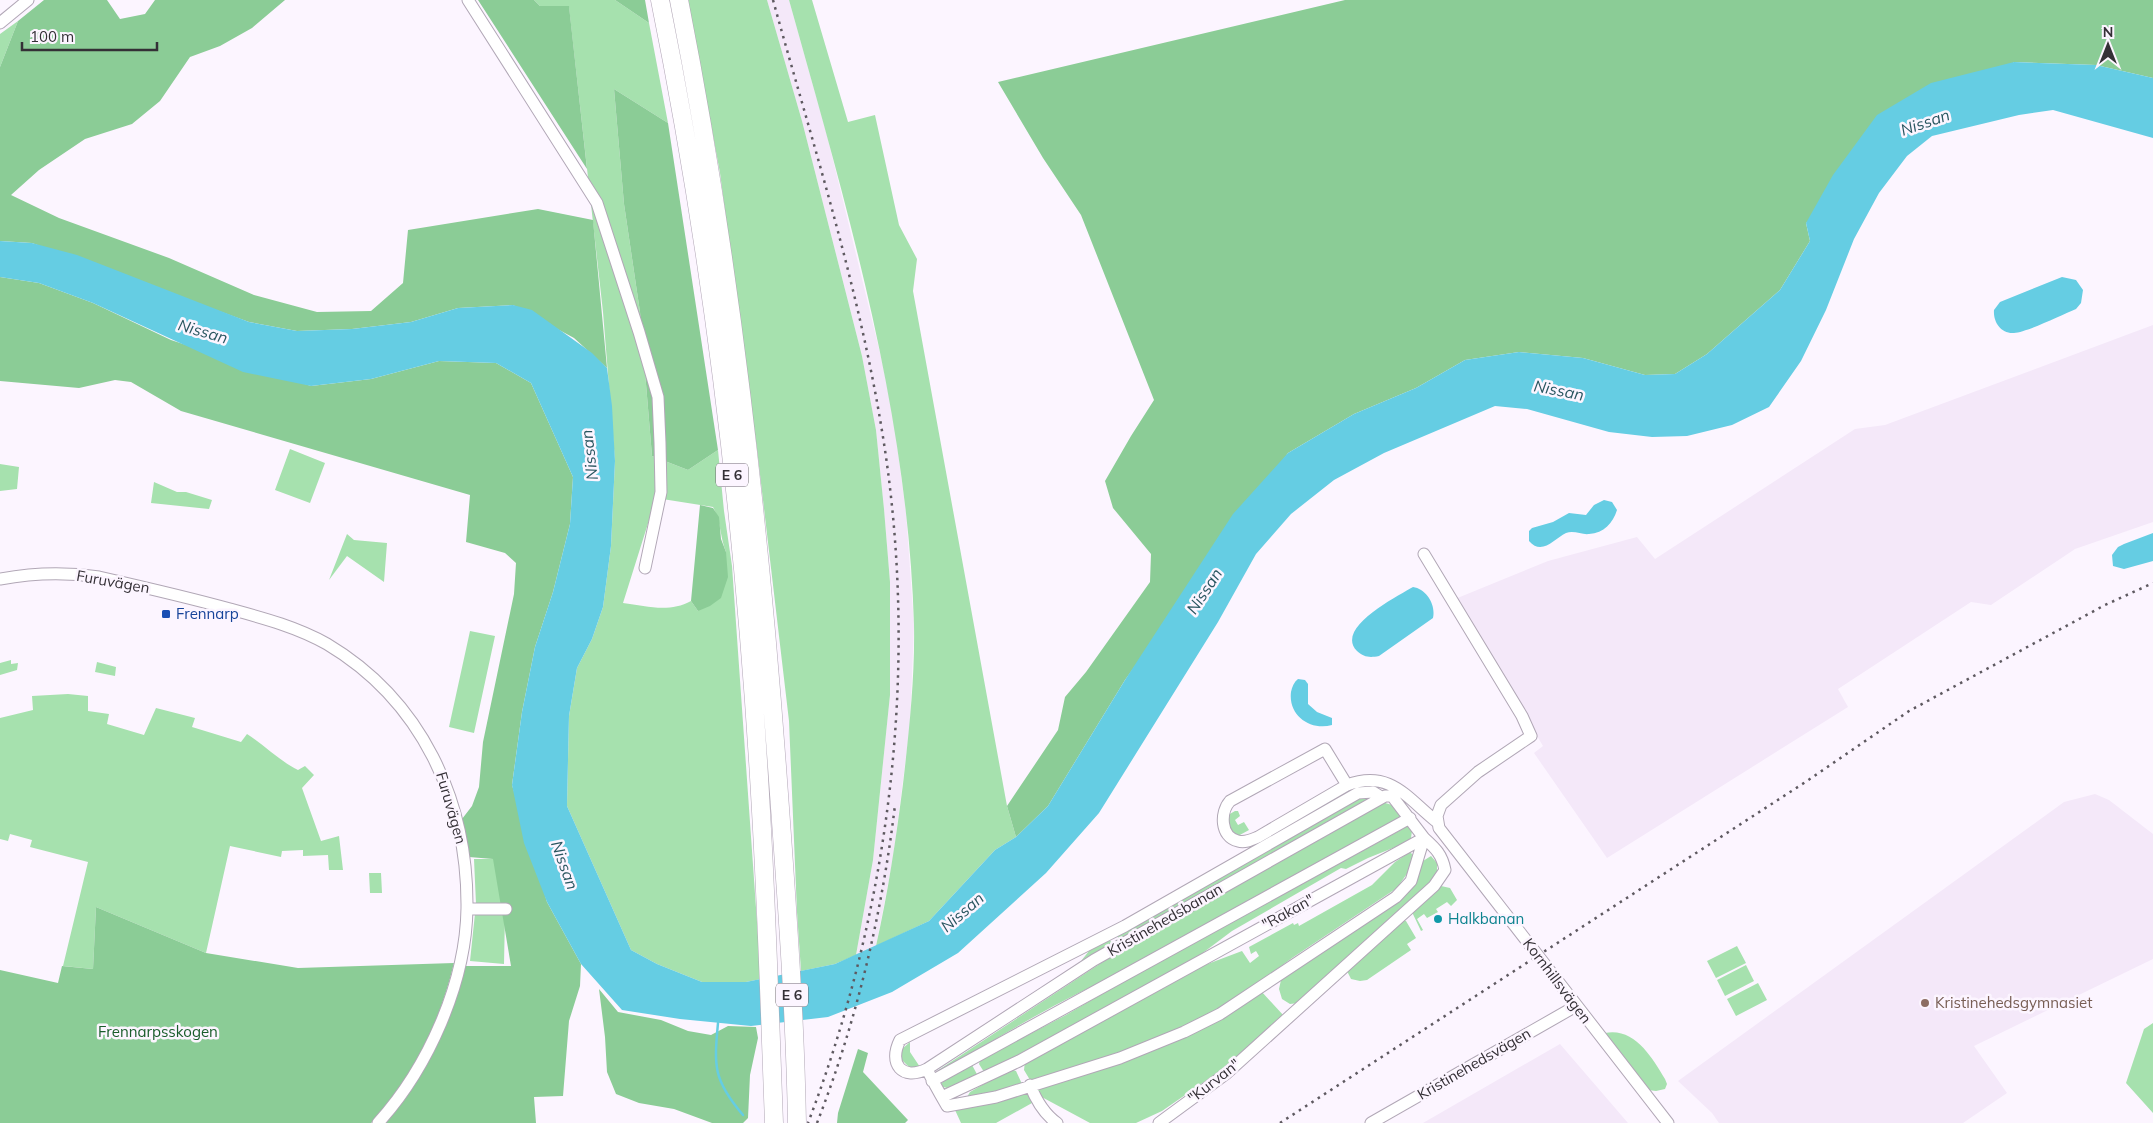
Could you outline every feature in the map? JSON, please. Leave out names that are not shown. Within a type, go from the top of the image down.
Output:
[{"type":"highway","name":"E 6","points":[[660,0],[696,202],[713,317],[742,558],[753,694],[768,954],[774,1123]]},
{"type":"highway","name":"E 6","points":[[679,0],[712,188],[747,435],[771,682],[790,952],[797,1123]]},
{"type":"street","points":[[0,22],[28,0]]},
{"type":"street","points":[[468,0],[597,203],[639,332],[658,396],[661,472],[661,492],[645,568]]},
{"type":"street","points":[[1424,554],[1522,716],[1531,736],[1478,772],[1441,805],[1437,822]]},
{"type":"street","name":"Furuvägen","points":[[0,579],[39,574],[86,575],[146,587],[295,628],[327,644],[362,669],[395,701],[419,732],[441,770],[464,856],[467,909],[462,951],[452,992],[437,1030],[420,1066],[397,1102],[378,1123]]},
{"type":"street","points":[[1347,785],[1325,749],[1230,801],[1225,807],[1223,822],[1231,837],[1237,841],[1246,842],[1258,837],[1347,785],[1360,780],[1373,780],[1389,793],[1392,796],[1424,838],[1411,881],[1396,897],[1220,1014],[1156,1044],[996,1097],[947,1106],[927,1069],[913,1074],[903,1072],[899,1068],[895,1060],[895,1053],[900,1040],[1125,926],[1358,793],[1389,793]]},
{"type":"street","name":"Kornhillsvägen","points":[[1389,793],[1407,794],[1437,822],[1439,828],[1668,1123]]},
{"type":"street","name":"Kristinehedsbanan","points":[[927,1069],[1094,960],[1389,793]]},
{"type":"street","points":[[932,1080],[1410,818]]},
{"type":"street","name":"\"Rakan\"","points":[[942,1097],[1018,1061],[1424,838]]},
{"type":"street","name":"\"Kurvan\"","points":[[1159,1123],[1227,1074],[1441,878],[1444,870],[1441,855],[1424,838]]},
{"type":"street","points":[[467,909],[506,909]]},
{"type":"street","name":"Kristinehedsvägen","points":[[1371,1123],[1576,1006]]},
{"type":"street","points":[[1030,1085],[1048,1117],[1056,1123]]},
{"type":"shaded area","points":[[767,0],[789,0],[827,135],[882,361],[894,422],[906,512],[914,626],[910,725],[893,859],[876,946],[856,955],[873,860],[890,695],[890,582],[884,509],[876,430],[862,356],[802,121]]},
{"type":"shaded area","points":[[2153,325],[2153,522],[2075,549],[1991,605],[1971,602],[1838,689],[1848,707],[1607,858],[1534,753],[1543,746],[1455,599],[1548,561],[1637,537],[1655,559],[1855,429],[1885,425]]},
{"type":"shaded area","name":"Kristinehedsgymnasiet","points":[[2095,794],[2109,800],[2153,834],[2153,959],[1974,1046],[2007,1093],[1963,1123],[1719,1123],[1712,1113],[1678,1081],[2064,802]]},
{"type":"shaded area","points":[[1560,1044],[1628,1123],[1423,1123]]},
{"type":"green space","points":[[44,0],[107,0],[120,19],[145,14],[155,0],[285,0],[252,28],[220,46],[190,57],[160,101],[132,124],[85,139],[39,170],[11,195],[59,218],[169,258],[254,295],[317,312],[371,311],[403,283],[408,230],[538,209],[593,220],[607,368],[574,338],[513,305],[458,308],[411,322],[352,329],[297,331],[249,322],[32,243],[0,241],[0,67],[18,21]]},
{"type":"green space","points":[[478,0],[534,0],[540,6],[569,6],[587,169]]},
{"type":"green space","points":[[534,0],[615,0],[649,23],[668,123],[614,89],[624,204],[640,312],[652,456],[688,470],[718,450],[732,566],[761,979],[746,982],[702,982],[657,964],[631,950],[567,806],[569,716],[577,668],[592,639],[603,607],[611,546],[615,461],[603,312],[569,7],[540,6]],"holes":[[[656,498],[713,507],[718,518],[726,552],[698,611],[691,601],[683,605],[666,608],[623,603]]]},
{"type":"green space","points":[[615,0],[645,0],[649,23]]},
{"type":"green space","points":[[688,0],[767,0],[802,121],[862,356],[876,430],[890,582],[890,695],[873,860],[856,955],[835,964],[801,971],[789,721],[757,449],[720,173]]},
{"type":"green space","points":[[789,0],[812,0],[848,122],[875,115],[899,225],[917,259],[913,291],[1007,806],[1016,837],[995,850],[929,921],[876,946],[898,825],[911,705],[914,625],[909,545],[900,466],[887,387],[871,309],[832,154]]},
{"type":"green space","points":[[1345,0],[2153,0],[2153,78],[2096,65],[2014,62],[1806,223],[1810,241],[1780,290],[1707,354],[1675,374],[1645,375],[1583,358],[1519,352],[1465,360],[1416,388],[1354,414],[1288,453],[1125,680],[1048,806],[1016,837],[1007,806],[1058,730],[1065,697],[1086,672],[1150,582],[1151,554],[1113,508],[1105,481],[1154,400],[1081,215],[1043,158],[998,82]]},
{"type":"green space","points":[[18,21],[0,67],[0,34]]},
{"type":"green space","points":[[614,89],[668,123],[718,450],[688,470],[652,456],[640,312],[624,204]]},
{"type":"green space","points":[[0,277],[39,283],[93,303],[171,340],[311,386],[371,379],[439,361],[496,363],[531,383],[573,477],[570,524],[553,592],[535,647],[522,712],[512,785],[547,902],[581,964],[580,986],[569,1021],[563,1096],[534,1097],[536,1123],[385,1123],[413,1087],[434,1050],[450,1010],[463,966],[511,966],[493,859],[469,857],[462,819],[472,806],[479,787],[483,742],[514,594],[516,563],[505,553],[466,542],[470,495],[181,411],[131,382],[115,380],[79,388],[0,381]]},
{"type":"green space","points":[[290,449],[325,463],[310,503],[275,490]]},
{"type":"green space","points":[[0,464],[19,467],[17,489],[0,491]]},
{"type":"green space","points":[[154,482],[177,492],[186,492],[212,500],[209,509],[151,503]]},
{"type":"green space","points":[[700,505],[713,508],[719,517],[721,539],[726,552],[728,577],[721,598],[710,606],[698,611],[691,601]]},
{"type":"green space","points":[[347,534],[354,540],[387,543],[384,582],[347,556],[329,580]]},
{"type":"green space","points":[[470,631],[495,636],[474,733],[449,727]]},
{"type":"green space","points":[[11,660],[11,664],[18,663],[17,670],[0,675],[0,663]]},
{"type":"green space","points":[[97,662],[116,667],[115,676],[95,672]]},
{"type":"green space","points":[[68,694],[88,696],[88,711],[109,714],[107,724],[144,735],[156,708],[195,718],[192,727],[241,742],[247,734],[292,767],[298,770],[305,766],[314,775],[302,788],[321,841],[339,836],[343,870],[329,870],[328,855],[303,856],[303,850],[282,851],[281,857],[230,846],[206,953],[96,907],[93,969],[63,966],[88,862],[30,847],[32,840],[10,834],[8,841],[0,839],[0,718],[33,710],[32,696]]},
{"type":"green space","points":[[1360,797],[1371,797],[1120,941],[1117,936]]},
{"type":"green space","points":[[1382,802],[1392,805],[1403,816],[1121,973],[1031,1018],[944,1070],[937,1071],[1133,942]]},
{"type":"green space","points":[[1238,811],[1240,816],[1235,820],[1238,825],[1244,822],[1249,830],[1238,836],[1229,828],[1228,815]]},
{"type":"green space","points":[[1408,826],[1412,831],[1408,842],[1346,869],[1341,868],[1232,931],[1192,961],[989,1072],[984,1072],[979,1064],[980,1060],[1066,1015],[1129,978]]},
{"type":"green space","points":[[1410,852],[1413,855],[1411,868],[1397,888],[1292,958],[1236,1000],[1211,1015],[1140,1048],[1030,1080],[1024,1070],[1025,1061],[1197,968],[1242,951],[1250,963],[1259,956],[1256,951],[1251,954],[1249,947],[1293,923],[1294,925],[1298,923],[1299,926],[1372,885],[1395,862]]},
{"type":"green space","points":[[1431,856],[1437,863],[1437,876],[1298,1003],[1290,1004],[1282,999],[1279,989],[1281,980],[1392,906],[1423,861]]},
{"type":"green space","points":[[474,859],[496,859],[505,914],[504,964],[470,961],[476,904]]},
{"type":"green space","points":[[369,873],[381,873],[382,893],[370,893]]},
{"type":"green space","points":[[1441,886],[1450,888],[1457,900],[1451,906],[1447,902],[1436,909],[1438,912],[1427,918],[1424,914],[1417,919],[1423,930],[1421,931],[1412,912]]},
{"type":"green space","name":"Frennarpsskogen","points":[[96,907],[206,953],[298,968],[454,963],[430,1034],[402,1083],[371,1123],[0,1123],[0,970],[58,983],[62,966],[93,969]]},
{"type":"green space","points":[[1404,920],[1416,938],[1407,944],[1411,950],[1367,980],[1351,979],[1347,971]]},
{"type":"green space","points":[[1109,940],[1113,943],[1081,961],[1089,951]]},
{"type":"green space","points":[[1737,946],[1746,963],[1716,978],[1707,961]]},
{"type":"green space","points":[[1746,965],[1754,981],[1725,996],[1717,980]]},
{"type":"green space","points":[[1758,983],[1767,1000],[1736,1016],[1727,999]]},
{"type":"green space","points":[[599,989],[618,1012],[661,1020],[688,1031],[711,1035],[728,1026],[756,1027],[758,1038],[750,1075],[748,1118],[743,1123],[712,1123],[674,1109],[639,1103],[616,1094],[607,1072]]},
{"type":"green space","points":[[1261,991],[1284,1016],[1236,1059],[1229,1061],[1230,1064],[1162,1111],[1136,1123],[1090,1123],[1038,1095],[1038,1087],[1123,1060]]},
{"type":"green space","points":[[2153,1023],[2153,1113],[2126,1083],[2144,1029]]},
{"type":"green space","points":[[1615,1032],[1625,1035],[1641,1046],[1648,1053],[1665,1079],[1667,1084],[1665,1089],[1648,1090],[1605,1033]]},
{"type":"green space","points":[[910,1042],[910,1052],[920,1067],[909,1067],[902,1060],[902,1049]]},
{"type":"green space","points":[[858,1049],[868,1053],[863,1072],[908,1120],[905,1123],[837,1123],[838,1113]]},
{"type":"green space","points":[[972,1065],[979,1078],[951,1089],[943,1087],[941,1084],[945,1079]]},
{"type":"green space","points":[[1010,1069],[1016,1071],[1022,1084],[982,1096],[967,1097],[970,1092]]},
{"type":"green space","points":[[1026,1090],[1032,1103],[996,1123],[961,1123],[955,1110]]},
{"type":"water","name":"Nissan","points":[[2014,62],[2096,65],[2153,78],[2153,138],[2053,110],[2019,115],[1932,136],[1907,156],[1879,193],[1854,239],[1826,310],[1801,361],[1769,407],[1732,425],[1687,436],[1652,437],[1609,432],[1527,409],[1495,406],[1384,453],[1334,480],[1291,514],[1256,554],[1218,622],[1099,813],[1046,873],[958,953],[892,992],[828,1017],[751,1026],[680,1019],[622,1010],[581,964],[547,902],[524,843],[512,785],[522,712],[535,647],[553,592],[570,524],[573,477],[531,383],[496,363],[439,361],[371,379],[311,386],[243,372],[93,303],[39,283],[0,277],[0,241],[32,243],[77,255],[249,322],[297,331],[352,329],[411,322],[458,308],[513,305],[532,310],[592,353],[607,368],[612,406],[615,461],[611,546],[603,607],[592,639],[577,668],[569,716],[567,806],[631,950],[657,964],[702,982],[746,982],[835,964],[929,921],[995,850],[1016,837],[1048,806],[1125,680],[1233,514],[1288,453],[1354,414],[1416,388],[1465,360],[1519,352],[1583,358],[1645,375],[1675,374],[1707,354],[1780,290],[1810,241],[1806,223],[1833,175],[1877,115],[1931,83]]},
{"type":"water","points":[[2062,277],[2076,280],[2083,290],[2081,303],[2076,309],[2020,332],[2005,332],[1996,323],[1994,310],[2000,302]]},
{"type":"water","points":[[1604,500],[1612,502],[1617,510],[1610,523],[1599,532],[1589,534],[1566,533],[1543,547],[1534,545],[1529,541],[1529,531],[1532,528],[1553,522],[1569,513],[1586,515],[1594,505]]},
{"type":"water","points":[[2153,533],[2153,561],[2124,569],[2113,566],[2112,555],[2118,547]]},
{"type":"water","points":[[1413,587],[1418,588],[1429,598],[1434,613],[1433,618],[1379,656],[1362,655],[1357,651],[1352,642],[1354,633],[1361,623],[1383,605]]},
{"type":"water","points":[[1298,679],[1305,680],[1308,684],[1308,704],[1317,712],[1332,718],[1332,725],[1316,726],[1309,724],[1297,715],[1291,701],[1291,692],[1293,685]]},
{"type":"waterway","points":[[718,1023],[716,1051],[718,1072],[726,1092],[743,1115]]},
{"type":"railway","points":[[773,0],[832,208],[870,366],[880,419],[892,508],[898,597],[898,687],[891,776],[879,864],[861,952],[837,1038],[808,1123]]},
{"type":"railway","points":[[1280,1123],[1807,781],[1909,711],[2105,605],[2153,583]]},
{"type":"railway","points":[[817,1123],[844,1045],[866,966],[883,886],[895,805]]},
{"type":"place","name":"Frennarp","points":[[166,614]]},
{"type":"place","name":"Halkbanan","points":[[1438,919]]},
{"type":"place","name":"Kristinehedsgymnasiet","points":[[1925,1003]]}]
